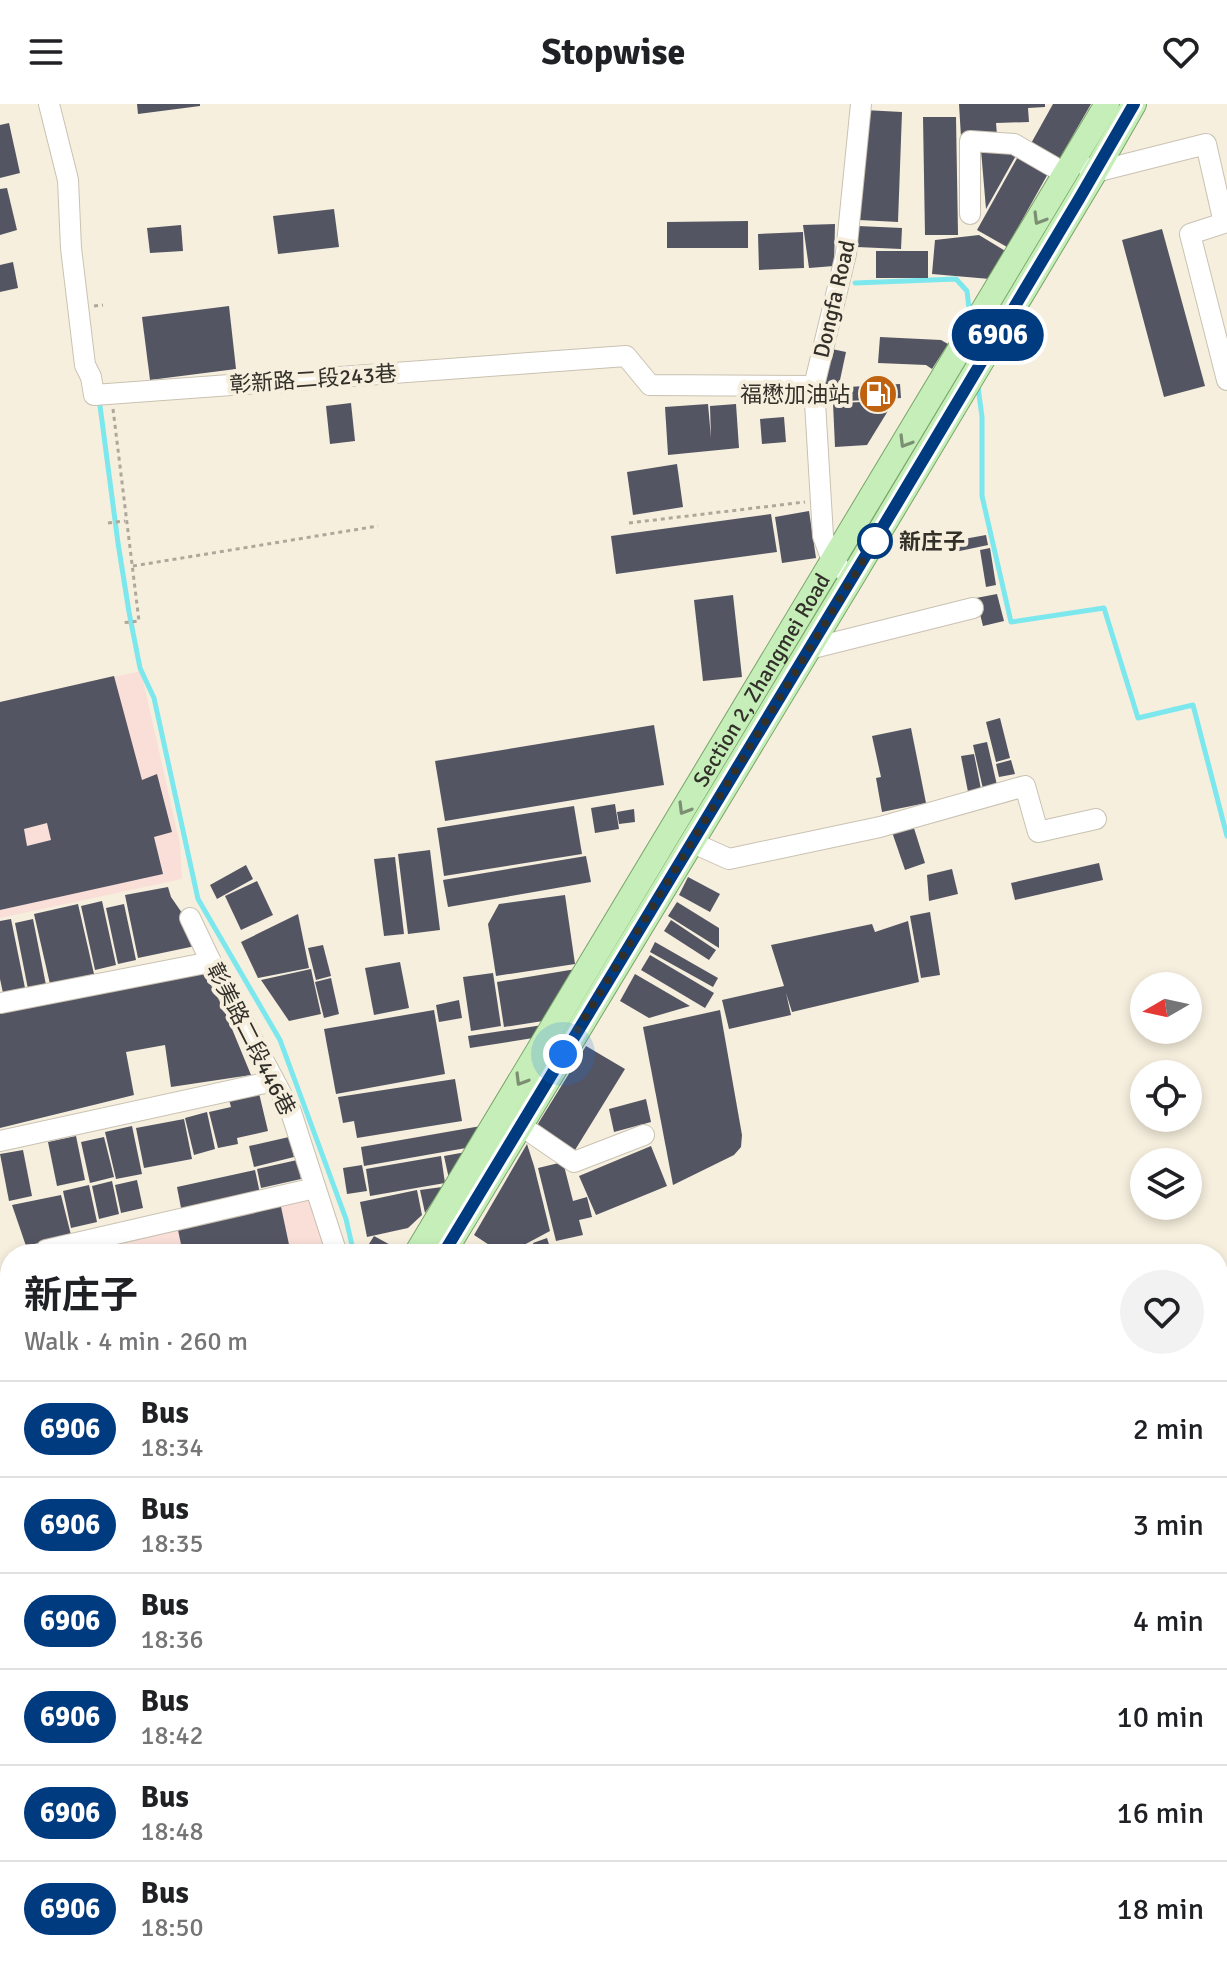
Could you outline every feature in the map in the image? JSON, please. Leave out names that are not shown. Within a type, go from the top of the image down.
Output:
[{"type":"main road","name":"Section 2, Zhangmei Road","points":[[422,1244],[607,959],[843,570],[1078,169],[1107,104]]},
{"type":"main road","name":"Section 2, Zhangmei Road","points":[[1078,169],[1134,104]]},
{"type":"main road","name":"Section 2, Zhangmei Road","points":[[449,1244],[520,1125],[607,959],[691,842],[809,649],[843,570]]},
{"type":"street","points":[[49,104],[68,180],[71,248],[85,365],[103,394]]},
{"type":"street","name":"Dongfa Road","points":[[843,570],[823,536],[814,386],[846,254],[861,104]]},
{"type":"street","points":[[970,214],[970,141],[1014,144],[1078,169],[1206,144],[1224,223],[1190,234],[1227,380]]},
{"type":"street","name":"彰新路二段243巷","points":[[103,394],[626,356],[650,385],[814,386]]},
{"type":"street","points":[[809,649],[973,608]]},
{"type":"street","points":[[691,842],[729,859],[880,827],[1025,786],[1038,832],[1096,819]]},
{"type":"street","name":"彰美路二段446巷","points":[[190,918],[291,1112],[334,1244]]},
{"type":"street","points":[[1,1003],[211,962]]},
{"type":"street","points":[[0,1141],[274,1081]]},
{"type":"street","points":[[520,1125],[574,1162],[644,1135]]},
{"type":"street","points":[[72,1244],[315,1188]]},
{"type":"path","points":[[103,394],[126,521],[139,621],[121,623]]},
{"type":"path","points":[[629,523],[820,500]]},
{"type":"path","points":[[108,523],[126,521]]},
{"type":"path","points":[[133,566],[378,526]]},
{"type":"shaded area","points":[[141,671],[180,844],[182,879],[0,918],[0,702]]},
{"type":"shaded area","points":[[310,1193],[323,1244],[108,1244]]},
{"type":"building","points":[[137,104],[200,104],[200,106],[138,114]]},
{"type":"building","points":[[959,104],[1045,104],[1045,107],[1028,108],[1029,122],[996,123],[997,135],[961,137]]},
{"type":"building","points":[[1053,104],[1091,104],[1057,163],[1029,147]]},
{"type":"building","points":[[864,110],[902,112],[898,222],[859,220]]},
{"type":"building","points":[[923,117],[956,117],[958,235],[925,235]]},
{"type":"building","points":[[9,123],[20,173],[0,178],[0,125]]},
{"type":"building","points":[[981,150],[1018,152],[986,209]]},
{"type":"building","points":[[1020,153],[1050,170],[1007,247],[977,230]]},
{"type":"building","points":[[7,188],[17,230],[0,235],[0,189]]},
{"type":"building","points":[[334,209],[339,247],[278,254],[273,216]]},
{"type":"building","points":[[748,221],[748,248],[667,248],[667,222]]},
{"type":"building","points":[[835,224],[834,266],[809,268],[803,225]]},
{"type":"building","points":[[181,225],[183,251],[150,253],[147,228]]},
{"type":"building","points":[[858,226],[902,228],[901,249],[857,247]]},
{"type":"building","points":[[1162,229],[1205,386],[1164,397],[1122,240]]},
{"type":"building","points":[[803,232],[804,268],[759,270],[758,234]]},
{"type":"building","points":[[979,235],[1007,252],[990,279],[932,274],[935,240]]},
{"type":"building","points":[[876,251],[928,251],[928,278],[876,278]]},
{"type":"building","points":[[13,262],[18,288],[0,292],[0,265]]},
{"type":"building","points":[[229,306],[236,369],[150,380],[142,317]]},
{"type":"building","points":[[880,337],[941,340],[948,344],[932,369],[926,365],[878,363]]},
{"type":"building","points":[[832,349],[846,352],[837,394],[824,391]]},
{"type":"building","points":[[900,384],[901,398],[848,401],[848,387]]},
{"type":"building","points":[[894,401],[867,445],[835,447],[833,403]]},
{"type":"building","points":[[351,403],[355,441],[330,444],[326,406]]},
{"type":"building","points":[[708,404],[711,438],[710,406],[736,404],[739,448],[668,455],[665,407]]},
{"type":"building","points":[[784,417],[786,442],[762,444],[760,419]]},
{"type":"building","points":[[677,464],[683,507],[633,515],[627,472]]},
{"type":"building","points":[[809,511],[816,558],[782,563],[775,517]]},
{"type":"building","points":[[771,514],[777,552],[616,574],[611,536]]},
{"type":"building","points":[[986,535],[988,545],[955,552],[953,541]]},
{"type":"building","points":[[990,548],[996,585],[986,587],[980,550]]},
{"type":"building","points":[[997,594],[1004,621],[983,626],[976,598]]},
{"type":"building","points":[[733,595],[742,677],[703,681],[694,600]]},
{"type":"building","points":[[114,676],[142,780],[157,774],[172,832],[154,837],[163,874],[0,910],[0,702]],"holes":[[[47,823],[51,840],[27,846],[24,829]]]},
{"type":"building","points":[[1000,718],[1010,758],[996,762],[986,722]]},
{"type":"building","points":[[654,725],[664,785],[445,821],[435,761]]},
{"type":"building","points":[[911,728],[926,803],[882,812],[876,778],[881,777],[872,736]]},
{"type":"building","points":[[987,742],[997,785],[983,789],[973,745]]},
{"type":"building","points":[[974,754],[982,794],[969,797],[961,756]]},
{"type":"building","points":[[1011,760],[1015,774],[999,777],[996,764]]},
{"type":"building","points":[[615,804],[619,829],[595,833],[591,808]]},
{"type":"building","points":[[574,806],[582,854],[444,876],[437,828]]},
{"type":"building","points":[[634,809],[635,822],[619,824],[617,812]]},
{"type":"building","points":[[913,825],[925,863],[905,870],[892,832]]},
{"type":"building","points":[[430,850],[440,930],[408,934],[398,854]]},
{"type":"building","points":[[586,856],[591,882],[448,907],[443,880]]},
{"type":"building","points":[[395,857],[404,934],[384,936],[374,859]]},
{"type":"building","points":[[1099,863],[1103,880],[1015,900],[1011,883]]},
{"type":"building","points":[[246,865],[253,879],[217,899],[210,885]]},
{"type":"building","points":[[952,869],[958,894],[929,901],[927,875]]},
{"type":"building","points":[[688,877],[720,894],[710,912],[679,895]]},
{"type":"building","points":[[257,881],[273,915],[241,930],[225,896]]},
{"type":"building","points":[[168,887],[171,897],[200,939],[200,945],[138,958],[125,895]]},
{"type":"building","points":[[565,895],[575,964],[496,976],[488,924],[499,904]]},
{"type":"building","points":[[102,901],[116,965],[95,970],[81,906]]},
{"type":"building","points":[[677,902],[719,928],[719,948],[668,916]]},
{"type":"building","points":[[78,904],[94,974],[50,984],[34,914]]},
{"type":"building","points":[[124,904],[136,960],[118,964],[106,908]]},
{"type":"building","points":[[930,912],[940,975],[921,978],[910,916]]},
{"type":"building","points":[[298,914],[309,968],[258,978],[241,942]]},
{"type":"building","points":[[11,919],[25,988],[3,993],[0,979],[0,921]]},
{"type":"building","points":[[33,919],[46,985],[28,989],[15,923]]},
{"type":"building","points":[[671,920],[716,950],[709,960],[664,931]]},
{"type":"building","points":[[908,921],[919,982],[792,1012],[786,993],[791,1015],[729,1029],[722,1000],[784,986],[771,945],[872,924],[875,932]]},
{"type":"building","points":[[655,942],[718,978],[713,987],[650,952]]},
{"type":"building","points":[[323,945],[331,976],[316,980],[308,948]]},
{"type":"building","points":[[650,955],[714,993],[705,1008],[641,970]]},
{"type":"building","points":[[400,962],[409,1008],[374,1015],[365,968]]},
{"type":"building","points":[[311,969],[321,1014],[289,1021],[261,980]]},
{"type":"building","points":[[576,969],[543,1021],[504,1027],[497,982]]},
{"type":"building","points":[[209,973],[251,1075],[171,1087],[165,1045],[126,1052],[134,1095],[0,1128],[0,1012]]},
{"type":"building","points":[[493,973],[501,1026],[471,1031],[463,977]]},
{"type":"building","points":[[635,974],[690,1006],[649,1018],[620,1001]]},
{"type":"building","points":[[331,978],[339,1014],[324,1018],[315,982]]},
{"type":"building","points":[[459,1000],[462,1018],[439,1022],[436,1005]]},
{"type":"building","points":[[434,1010],[445,1074],[336,1094],[324,1029]]},
{"type":"building","points":[[720,1010],[742,1135],[741,1147],[734,1155],[673,1185],[643,1027]]},
{"type":"building","points":[[543,1025],[533,1038],[470,1048],[468,1036]]},
{"type":"building","points":[[586,1046],[625,1069],[575,1150],[536,1127]]},
{"type":"building","points":[[455,1079],[462,1121],[357,1138],[354,1121],[343,1123],[338,1097]]},
{"type":"building","points":[[258,1089],[268,1131],[237,1138],[238,1144],[218,1148],[209,1112],[231,1107],[228,1096]]},
{"type":"building","points":[[646,1099],[651,1122],[614,1132],[609,1109]]},
{"type":"building","points":[[207,1112],[215,1149],[194,1155],[185,1118]]},
{"type":"building","points":[[184,1119],[192,1159],[144,1168],[136,1128]]},
{"type":"building","points":[[132,1126],[142,1174],[116,1179],[105,1132]]},
{"type":"building","points":[[481,1126],[466,1148],[364,1166],[361,1147]]},
{"type":"building","points":[[76,1136],[85,1180],[57,1186],[48,1142]]},
{"type":"building","points":[[104,1137],[114,1177],[90,1183],[81,1142]]},
{"type":"building","points":[[289,1137],[294,1157],[254,1167],[249,1146]]},
{"type":"building","points":[[527,1144],[550,1231],[526,1244],[488,1244],[474,1235]]},
{"type":"building","points":[[651,1146],[667,1186],[596,1215],[579,1176]]},
{"type":"building","points":[[23,1150],[32,1196],[9,1201],[0,1154]]},
{"type":"building","points":[[466,1152],[449,1179],[444,1156]]},
{"type":"building","points":[[441,1156],[445,1183],[370,1196],[366,1169]]},
{"type":"building","points":[[297,1160],[301,1179],[261,1188],[257,1169]]},
{"type":"building","points":[[563,1162],[573,1201],[587,1197],[592,1217],[579,1220],[583,1235],[556,1241],[538,1168]]},
{"type":"building","points":[[362,1165],[367,1191],[347,1194],[343,1168]]},
{"type":"building","points":[[255,1170],[261,1198],[182,1213],[177,1187]]},
{"type":"building","points":[[137,1180],[143,1208],[121,1213],[115,1185]]},
{"type":"building","points":[[112,1181],[119,1214],[99,1219],[92,1186]]},
{"type":"building","points":[[89,1185],[97,1222],[71,1228],[63,1191]]},
{"type":"building","points":[[442,1187],[425,1213],[420,1190]]},
{"type":"building","points":[[417,1190],[422,1215],[408,1228],[367,1237],[360,1202]]},
{"type":"building","points":[[61,1195],[71,1235],[25,1244],[12,1205]]},
{"type":"building","points":[[280,1202],[289,1244],[181,1244],[177,1225]]},
{"type":"building","points":[[374,1236],[389,1244],[369,1244]]},
{"type":"building","points":[[547,1238],[549,1244],[533,1244]]},
{"type":"waterway","points":[[855,283],[956,279],[967,291],[970,317]]},
{"type":"waterway","points":[[978,387],[982,417],[982,496],[1011,622],[1104,608],[1138,718],[1193,705],[1227,836]]},
{"type":"waterway","points":[[99,398],[118,543],[140,668],[154,698],[198,899],[280,1040],[346,1219],[352,1244]]},
{"type":"bus line","name":"6906","points":[[449,1244],[869,550],[1134,104]]},
{"type":"place","name":"福懋加油站","points":[[878,394]]},
{"type":"place","name":"新庄子","points":[[875,541]]},
{"type":"route","points":[[563,1054],[875,541]]}]
